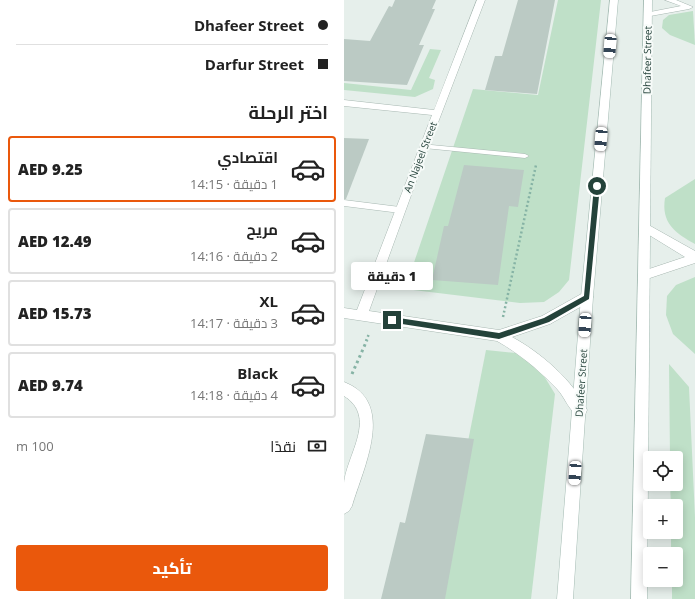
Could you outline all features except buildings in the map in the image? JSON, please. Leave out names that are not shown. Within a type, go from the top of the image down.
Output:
[{"type":"main road","name":"An Najeel Street","points":[[361,316],[424,146],[481,0]]},
{"type":"main road","name":"Dhafeer Street","points":[[565,599],[580,410],[587,297],[614,0]]},
{"type":"main road","name":"Dhafeer Street","points":[[639,599],[648,0]]},
{"type":"main road","points":[[669,0],[692,7]]},
{"type":"main road","points":[[648,15],[692,7]]},
{"type":"main road","points":[[344,104],[437,113]]},
{"type":"main road","points":[[645,227],[695,257]]},
{"type":"main road","points":[[644,275],[695,257]]},
{"type":"main road","points":[[499,336],[546,320],[587,297]]},
{"type":"main road","points":[[344,313],[499,336],[522,349],[543,366],[562,386],[580,410]]},
{"type":"main road","points":[[344,506],[365,438],[367,418],[364,406],[356,396],[345,389]]},
{"type":"lane","points":[[424,146],[525,156]]},
{"type":"lane","points":[[344,203],[400,210]]},
{"type":"path","points":[[499,336],[538,158],[525,156]]},
{"type":"path","points":[[345,389],[376,318]]},
{"type":"green space","points":[[558,0],[601,0],[569,280],[559,292],[544,302],[520,303],[405,289],[473,89],[538,95]]},
{"type":"green space","points":[[693,11],[695,45],[670,35],[662,28],[663,20],[669,15]]},
{"type":"green space","points":[[430,49],[441,50],[429,78],[435,80],[433,89],[415,97],[344,90],[344,83],[411,90]]},
{"type":"green space","points":[[695,179],[695,244],[681,236],[671,226],[667,221],[664,207],[665,198]]},
{"type":"green space","points":[[695,277],[695,354],[673,334],[666,315],[667,296],[676,285]]},
{"type":"green space","points":[[486,350],[516,353],[541,371],[555,394],[531,599],[437,599]]},
{"type":"green space","points":[[669,364],[689,387],[695,517],[695,599],[672,599],[672,587],[683,587],[683,547],[671,547],[671,539],[683,539],[683,499],[671,499],[670,491],[683,491],[683,451],[670,451]]},
{"type":"route","points":[[392,320],[499,336],[546,320],[587,297],[597,186]]}]
